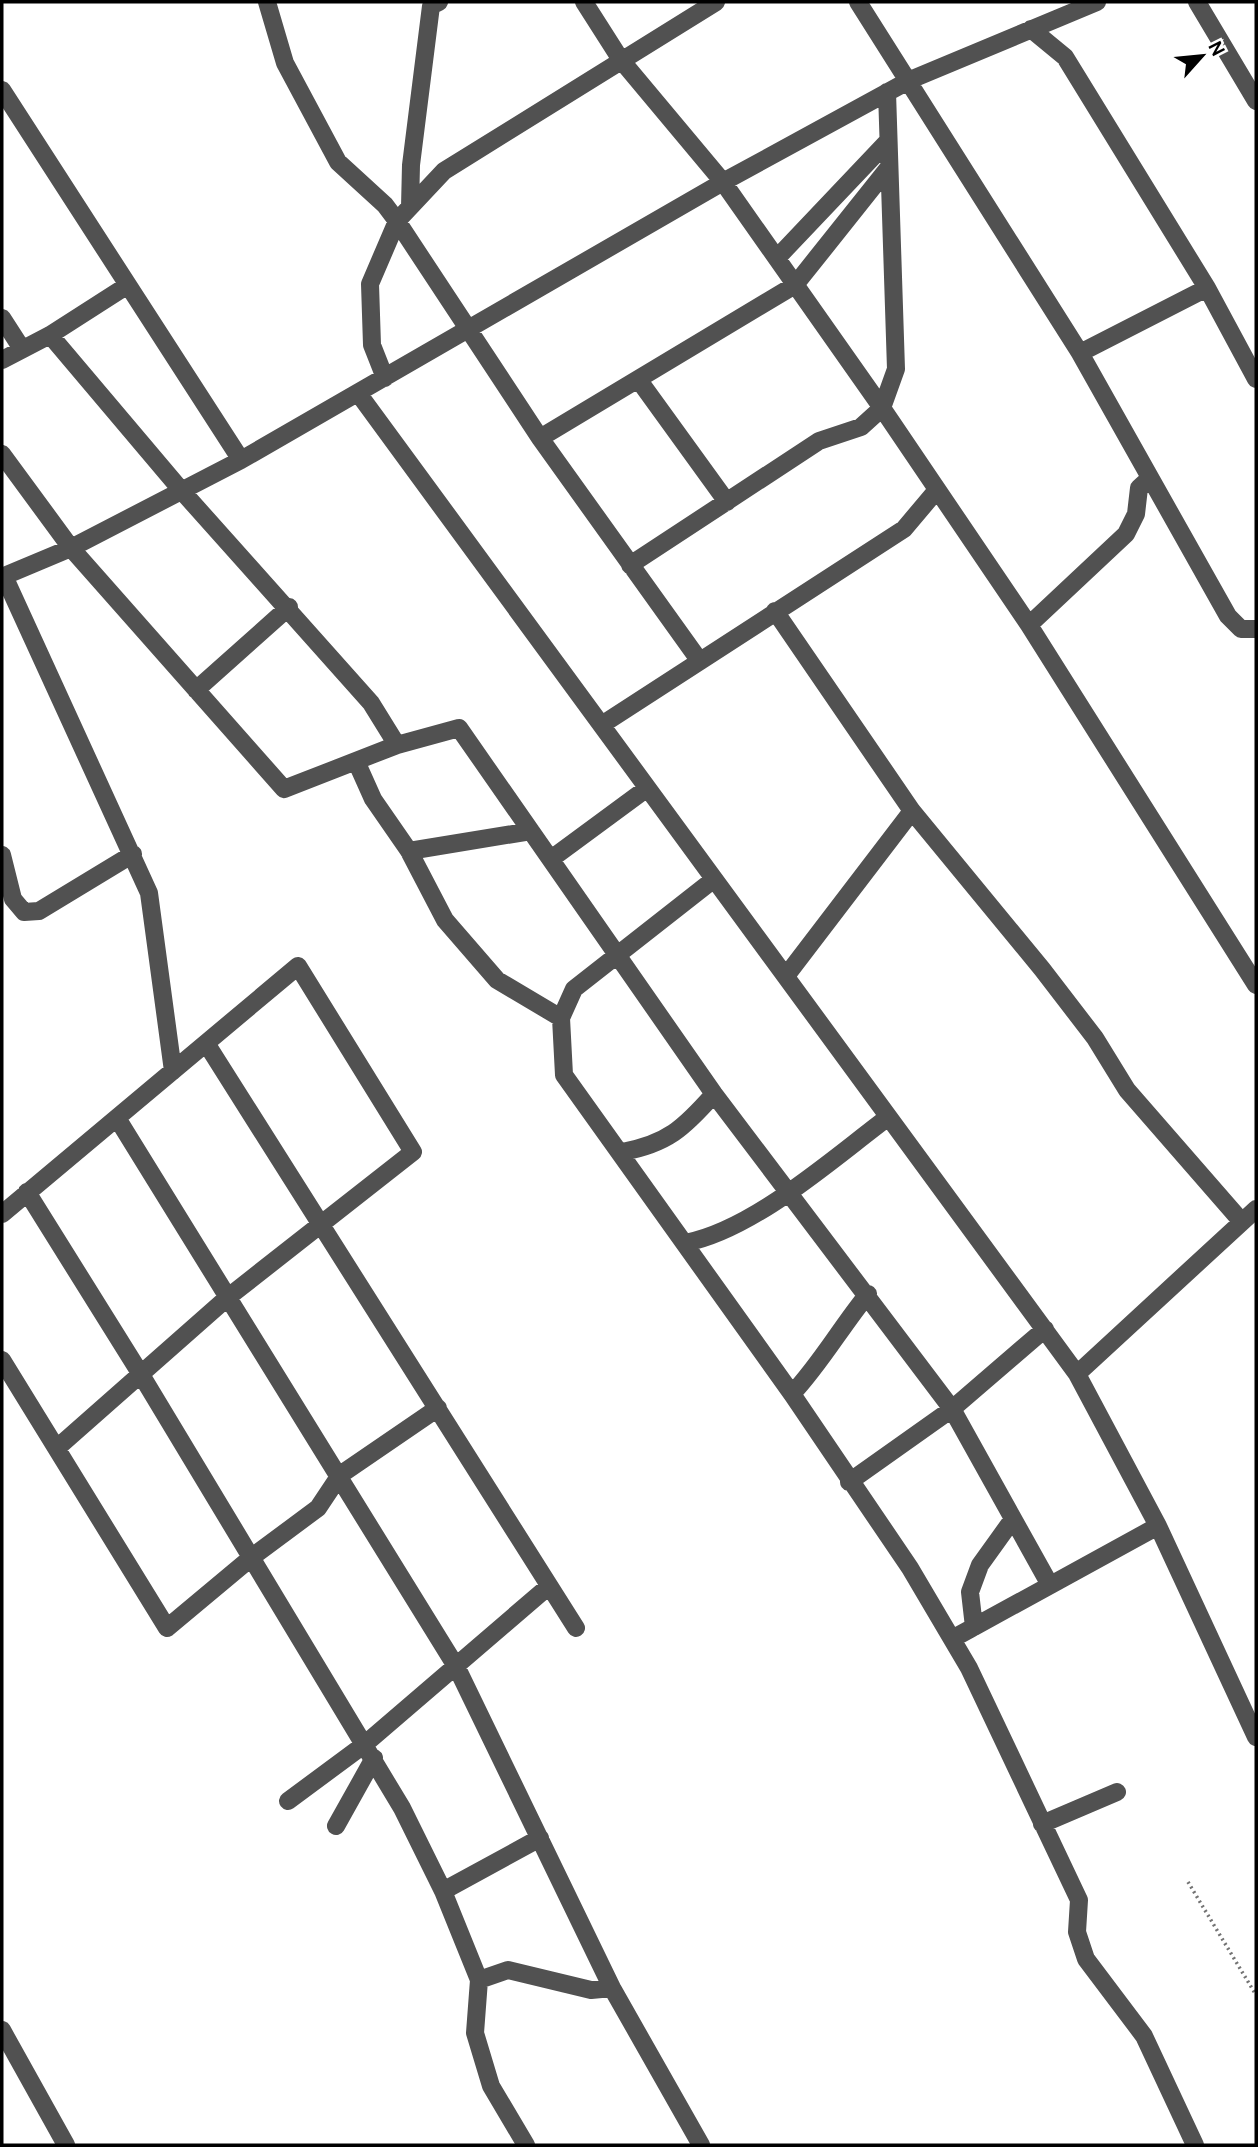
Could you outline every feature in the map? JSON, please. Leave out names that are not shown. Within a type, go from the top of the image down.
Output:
[{"type":"street","points":[[267,2],[285,63],[338,162],[385,205],[397,221],[540,438],[699,660]]},
{"type":"street","points":[[410,206],[411,165],[431,6],[439,2]]},
{"type":"street","points":[[584,2],[621,60],[723,182],[882,408],[1029,625],[1256,985]]},
{"type":"street","points":[[385,378],[372,345],[370,284],[397,221],[410,206],[443,171],[716,2]]},
{"type":"street","points":[[858,2],[1080,353],[1228,615],[1241,629],[1256,629]]},
{"type":"street","points":[[173,1071],[149,893],[134,854],[3,577],[71,548],[241,460],[723,182],[909,80],[1097,2]]},
{"type":"street","points":[[1197,2],[1256,101]]},
{"type":"street","points":[[1031,29],[1065,57],[1207,288],[1256,379]]},
{"type":"street","points":[[2,90],[241,460]]},
{"type":"street","points":[[630,565],[819,441],[861,427],[882,408],[896,369],[887,92]]},
{"type":"street","points":[[777,258],[888,141]]},
{"type":"street","points":[[540,438],[795,285],[890,167]]},
{"type":"street","points":[[2,360],[50,335],[128,285]]},
{"type":"street","points":[[1080,353],[1207,288]]},
{"type":"street","points":[[2,318],[22,349]]},
{"type":"street","points":[[50,335],[181,491],[289,607],[371,703],[397,745]]},
{"type":"street","points":[[638,379],[727,502]]},
{"type":"street","points":[[358,393],[1077,1374],[1158,1527],[1256,1737]]},
{"type":"street","points":[[2,454],[71,548],[284,789],[397,745],[459,728],[714,1094],[868,1294],[952,1409],[1051,1585]]},
{"type":"street","points":[[1029,625],[1126,534],[1136,514],[1139,488],[1150,478]]},
{"type":"street","points":[[603,724],[904,528],[936,491]]},
{"type":"street","points":[[195,690],[289,607]]},
{"type":"street","points":[[775,611],[912,811],[1042,969],[1095,1038],[1127,1090],[1242,1222]]},
{"type":"street","points":[[356,761],[373,799],[409,851],[444,920],[497,980],[561,1018]]},
{"type":"street","points":[[551,859],[646,789]]},
{"type":"street","points":[[786,976],[912,811]]},
{"type":"street","points":[[409,851],[531,831]]},
{"type":"street","points":[[2,855],[13,899],[24,912],[39,911],[134,854]]},
{"type":"street","points":[[713,880],[616,953],[574,989],[561,1018],[564,1075],[622,1152],[792,1394],[849,1482],[910,1568],[952,1639],[1079,1900],[1077,1932],[1086,1959],[1144,2036],[1195,2145]]},
{"type":"street","points":[[2,1214],[298,966],[413,1152],[228,1298],[57,1448]]},
{"type":"street","points":[[206,1043],[322,1222],[576,1628]]},
{"type":"street","points":[[622,1152],[653,1146],[689,1122],[714,1094]]},
{"type":"street","points":[[117,1118],[457,1668],[612,1988],[701,2145]]},
{"type":"street","points":[[685,1243],[706,1239],[789,1192],[887,1118]]},
{"type":"street","points":[[27,1192],[369,1751],[443,1891],[479,1980],[475,2033],[491,2086],[526,2145]]},
{"type":"street","points":[[1077,1374],[1256,1209]]},
{"type":"street","points":[[792,1394],[821,1363],[836,1334],[868,1294]]},
{"type":"street","points":[[849,1482],[952,1409],[1045,1329]]},
{"type":"street","points":[[2,1360],[167,1628],[251,1557],[318,1508],[340,1475],[438,1408]]},
{"type":"street","points":[[974,1627],[971,1592],[980,1565],[1013,1519]]},
{"type":"street","points":[[952,1639],[1158,1527]]},
{"type":"street","points":[[288,1801],[369,1751],[549,1586]]},
{"type":"street","points":[[336,1826],[369,1751]]},
{"type":"street","points":[[1042,1824],[1117,1792]]},
{"type":"street","points":[[443,1891],[540,1838]]},
{"type":"street","points":[[479,1980],[508,1970],[591,1990],[612,1988]]},
{"type":"street","points":[[2,2034],[66,2145]]},
{"type":"path","points":[[1188,1882],[1256,1994]]}]
